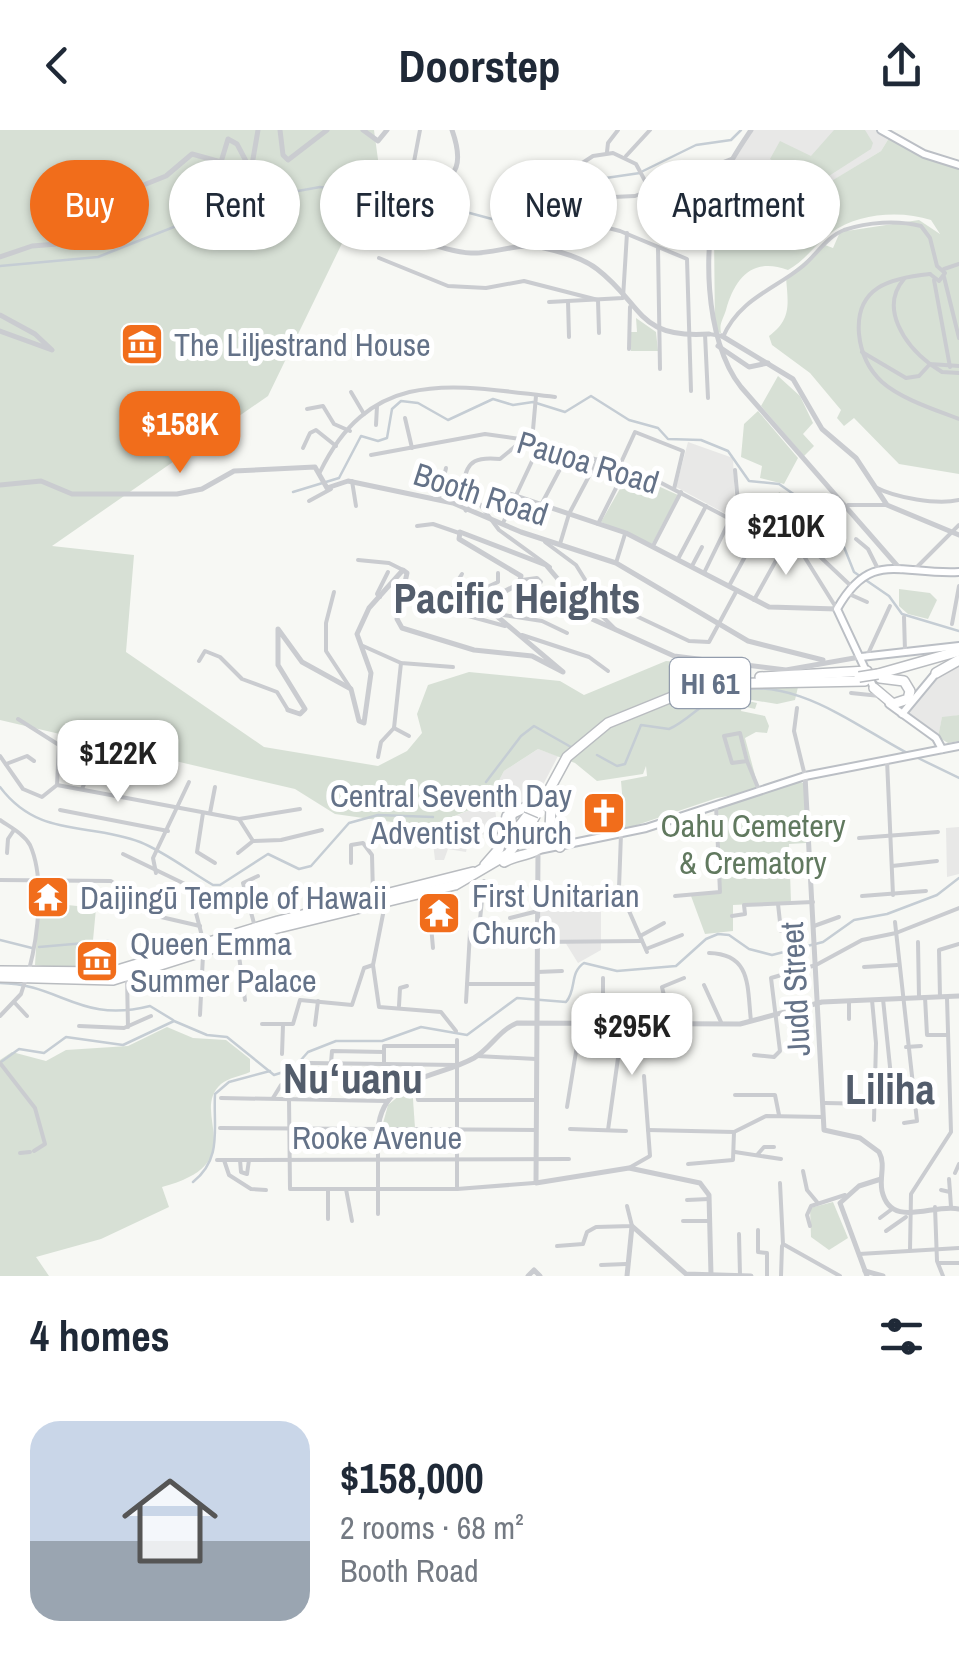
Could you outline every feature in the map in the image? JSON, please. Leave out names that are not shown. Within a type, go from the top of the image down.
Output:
[{"type":"highway","points":[[936,673],[959,654]]},
{"type":"highway","name":"HI 61","points":[[575,745],[608,723],[704,684],[869,676],[959,654]]},
{"type":"highway","points":[[869,676],[904,681],[910,691],[908,699],[893,704],[877,692]]},
{"type":"highway","name":"HI 61","points":[[203,948],[454,878],[481,875],[514,838],[575,745],[606,720],[688,683],[718,677],[869,676]]},
{"type":"highway","points":[[481,875],[509,859],[538,850],[550,827],[550,795],[566,756]]},
{"type":"highway","name":"HI 61","points":[[0,974],[26,979],[126,972],[254,928],[374,901],[386,902],[481,875],[518,842],[566,756]]},
{"type":"highway","points":[[533,810],[547,828],[546,837]]},
{"type":"highway","points":[[533,810],[544,828],[538,850]]},
{"type":"highway","points":[[481,875],[499,850],[507,816],[533,810]]},
{"type":"highway","points":[[546,837],[560,847]]},
{"type":"main road","points":[[881,130],[924,154],[959,166]]},
{"type":"main road","points":[[940,750],[930,734],[877,692],[863,656],[837,609],[853,583],[878,570],[959,572]]},
{"type":"main road","points":[[863,656],[905,652],[959,654]]},
{"type":"main road","points":[[902,714],[936,673]]},
{"type":"main road","points":[[928,752],[934,743],[930,734]]},
{"type":"main road","points":[[538,850],[621,834],[804,776],[959,746]]},
{"type":"street","points":[[0,258],[32,246],[96,241],[134,190],[166,176],[192,154],[221,162],[228,140],[237,144],[246,163],[252,165],[258,130]]},
{"type":"street","points":[[280,130],[282,154],[288,160],[327,130]]},
{"type":"street","points":[[362,130],[378,141],[387,130]]},
{"type":"street","points":[[414,160],[420,130]]},
{"type":"street","points":[[452,130],[458,156],[448,176],[438,184],[390,190],[379,202],[384,217],[461,252],[530,246],[578,258],[600,270],[630,307],[658,330],[723,337],[770,362],[799,385],[822,428],[856,458],[887,506]]},
{"type":"street","points":[[607,152],[608,143],[618,130]]},
{"type":"street","points":[[626,156],[650,130]]},
{"type":"street","points":[[731,159],[750,130]]},
{"type":"street","points":[[593,160],[607,152],[626,156],[637,166]]},
{"type":"street","points":[[723,337],[730,323],[764,288],[798,270],[844,230],[890,222],[918,226],[928,234],[944,277],[959,338]]},
{"type":"street","points":[[617,230],[637,237]]},
{"type":"street","points":[[623,298],[627,233]]},
{"type":"street","points":[[658,250],[660,368]]},
{"type":"street","points":[[666,250],[688,261],[691,391]]},
{"type":"street","points":[[713,250],[716,344],[727,370],[820,482],[848,506],[903,572]]},
{"type":"street","points":[[379,258],[448,286],[486,288],[524,281],[598,300]]},
{"type":"street","points":[[959,264],[886,282],[862,302],[858,318],[862,352],[872,370],[892,390],[959,419]]},
{"type":"street","points":[[930,274],[935,280]]},
{"type":"street","points":[[908,276],[896,290],[895,312],[906,341],[942,372],[959,373]]},
{"type":"street","points":[[944,277],[931,284],[950,367]]},
{"type":"street","points":[[549,302],[623,298]]},
{"type":"street","points":[[598,300],[598,333]]},
{"type":"street","points":[[568,301],[569,337]]},
{"type":"street","points":[[629,349],[630,307]]},
{"type":"street","points":[[0,315],[35,334],[52,350],[0,331]]},
{"type":"street","points":[[707,334],[708,398]]},
{"type":"street","points":[[716,344],[749,368],[770,362]]},
{"type":"street","points":[[862,352],[906,378],[919,376],[930,364]]},
{"type":"street","points":[[930,364],[959,366]]},
{"type":"street","points":[[320,472],[364,414],[410,388],[494,388],[536,401],[555,397]]},
{"type":"street","points":[[351,392],[364,414]]},
{"type":"street","points":[[532,441],[536,401]]},
{"type":"street","points":[[307,409],[323,406],[334,424],[350,431]]},
{"type":"street","points":[[376,426],[377,406]]},
{"type":"street","points":[[405,418],[412,448]]},
{"type":"street","points":[[303,448],[310,433],[316,430],[336,446]]},
{"type":"street","points":[[598,524],[635,432],[684,451],[674,489]]},
{"type":"street","name":"Pauoa Road","points":[[372,455],[486,434],[541,442],[622,468],[681,492],[732,520],[788,539]]},
{"type":"street","points":[[522,440],[500,459],[480,457],[472,461],[464,483],[489,519],[550,567],[583,612],[616,630],[674,656],[776,669],[863,656],[890,606]]},
{"type":"street","points":[[502,524],[541,442]]},
{"type":"street","points":[[541,505],[570,450]]},
{"type":"street","points":[[560,544],[570,514],[598,459]]},
{"type":"street","points":[[0,484],[39,481],[74,494],[177,494],[202,489],[234,470],[315,467],[325,486],[310,502]]},
{"type":"street","points":[[438,499],[446,468]]},
{"type":"street","points":[[704,572],[738,503],[736,470]]},
{"type":"street","points":[[352,482],[356,506]]},
{"type":"street","name":"Booth Road","points":[[325,486],[352,482],[438,499],[616,563],[716,626],[766,648],[826,660]]},
{"type":"street","points":[[875,488],[892,496],[923,498],[939,504],[959,500]]},
{"type":"street","points":[[499,489],[626,533],[778,610],[837,609]]},
{"type":"street","points":[[652,546],[681,492]]},
{"type":"street","points":[[729,586],[760,529],[771,495]]},
{"type":"street","points":[[466,510],[475,502]]},
{"type":"street","points":[[734,550],[759,502]]},
{"type":"street","points":[[678,559],[706,505]]},
{"type":"street","points":[[848,506],[887,506],[959,535]]},
{"type":"street","points":[[416,526],[433,524],[550,567]]},
{"type":"street","points":[[912,573],[959,525]]},
{"type":"street","points":[[458,533],[460,539],[522,580]]},
{"type":"street","points":[[616,563],[626,533]]},
{"type":"street","points":[[540,538],[576,565],[592,588],[591,605],[616,630]]},
{"type":"street","points":[[754,600],[788,539],[802,553],[837,609]]},
{"type":"street","points":[[856,539],[868,549],[878,570]]},
{"type":"street","points":[[692,566],[702,547]]},
{"type":"street","points":[[813,550],[853,583],[868,602]]},
{"type":"street","points":[[358,560],[390,563],[407,572],[397,619],[400,627],[474,650],[532,656],[563,672],[564,667],[491,608]]},
{"type":"street","points":[[334,592],[326,624],[326,652],[351,689],[363,724],[372,673],[359,644],[359,628],[403,570]]},
{"type":"street","points":[[380,598],[377,594],[388,572]]},
{"type":"street","points":[[498,573],[498,582],[485,588],[477,603],[567,632]]},
{"type":"street","points":[[462,574],[453,588],[454,612],[510,627]]},
{"type":"street","points":[[491,608],[494,596],[522,580],[537,578],[541,582],[531,594]]},
{"type":"street","points":[[952,624],[959,586]]},
{"type":"street","points":[[615,606],[689,641],[708,642],[737,590]]},
{"type":"street","points":[[904,618],[905,652]]},
{"type":"street","points":[[199,661],[205,651],[216,654],[242,679],[277,692],[288,710],[300,714],[305,709],[278,665],[276,629],[301,662],[351,689]]},
{"type":"street","points":[[522,635],[589,657],[608,672]]},
{"type":"street","points":[[359,644],[401,664],[453,667]]},
{"type":"street","points":[[808,657],[810,666]]},
{"type":"street","points":[[378,757],[381,742],[394,728],[401,664]]},
{"type":"street","points":[[850,693],[877,692]]},
{"type":"street","name":"Judd Street","points":[[797,708],[794,731],[804,776],[823,1116]]},
{"type":"street","points":[[18,718],[59,745],[57,785]]},
{"type":"street","points":[[394,728],[409,736]]},
{"type":"street","points":[[747,761],[730,762],[724,736],[740,733],[759,790]]},
{"type":"street","points":[[82,788],[98,751]]},
{"type":"street","points":[[0,756],[22,788],[42,797],[57,785],[239,819],[300,809]]},
{"type":"street","points":[[6,764],[27,756],[34,761]]},
{"type":"street","points":[[887,760],[893,895]]},
{"type":"street","points":[[156,873],[155,854],[189,782]]},
{"type":"street","points":[[210,813],[215,787]]},
{"type":"street","points":[[675,896],[720,892],[716,804]]},
{"type":"street","points":[[60,810],[168,831]]},
{"type":"street","points":[[204,812],[197,852],[215,863]]},
{"type":"street","points":[[239,819],[253,840]]},
{"type":"street","points":[[0,820],[30,844],[36,881],[35,945],[26,979],[14,1002],[0,1016]]},
{"type":"street","points":[[7,853],[8,839],[14,830]]},
{"type":"street","points":[[238,852],[253,840],[282,840],[322,830]]},
{"type":"street","points":[[859,838],[938,832]]},
{"type":"street","points":[[621,834],[619,888],[647,951],[682,935]]},
{"type":"street","points":[[352,863],[351,846],[363,843],[372,855],[378,924]]},
{"type":"street","points":[[536,1182],[538,850]]},
{"type":"street","points":[[123,854],[189,886],[203,948],[200,1015]]},
{"type":"street","points":[[892,866],[937,861]]},
{"type":"street","points":[[240,874],[254,928]]},
{"type":"street","points":[[466,1002],[470,932],[479,928],[481,875]]},
{"type":"street","points":[[243,883],[258,876]]},
{"type":"street","points":[[0,880],[111,881],[161,917],[200,926]]},
{"type":"street","points":[[862,896],[926,891]]},
{"type":"street","points":[[428,892],[433,948]]},
{"type":"street","points":[[386,902],[378,924],[373,965],[379,1007],[441,1012],[456,1031]]},
{"type":"street","points":[[732,916],[745,914],[744,905],[812,902]]},
{"type":"street","points":[[778,904],[781,931]]},
{"type":"street","points":[[754,1055],[778,1055],[770,980],[816,965],[862,940],[896,933],[959,908]]},
{"type":"street","points":[[510,918],[538,912]]},
{"type":"street","points":[[814,926],[839,917]]},
{"type":"street","points":[[894,922],[917,1121],[904,1123]]},
{"type":"street","points":[[537,942],[641,938],[664,923]]},
{"type":"street","points":[[237,941],[245,1000]]},
{"type":"street","points":[[918,942],[927,1035],[948,1035]]},
{"type":"street","points":[[910,1250],[911,1194],[951,1132],[948,1035],[939,950],[945,945],[959,944]]},
{"type":"street","points":[[709,953],[730,954],[738,961],[746,979],[751,1021]]},
{"type":"street","points":[[262,1024],[283,1025],[296,1019],[298,1001],[352,1005],[364,968],[373,965]]},
{"type":"street","points":[[864,967],[897,965]]},
{"type":"street","points":[[538,972],[562,971]]},
{"type":"street","points":[[126,972],[128,1027]]},
{"type":"street","points":[[603,978],[603,1022]]},
{"type":"street","points":[[670,1022],[662,988],[684,978]]},
{"type":"street","points":[[163,995],[201,981]]},
{"type":"street","points":[[467,984],[537,984]]},
{"type":"street","points":[[704,985],[722,1024]]},
{"type":"street","points":[[399,1008],[400,988],[406,986]]},
{"type":"street","points":[[378,1214],[378,1130],[386,1102],[414,1081],[477,1056],[506,1028],[536,1020],[722,1024],[751,1021],[818,1003],[959,996]]},
{"type":"street","points":[[872,1000],[874,1120]]},
{"type":"street","points":[[882,1000],[894,1096],[913,1095]]},
{"type":"street","points":[[315,1025],[318,1001]]},
{"type":"street","points":[[849,1001],[849,1019]]},
{"type":"street","points":[[14,1002],[27,1016]]},
{"type":"street","points":[[79,1026],[128,1027],[151,1016]]},
{"type":"street","points":[[568,1108],[581,1021]]},
{"type":"street","points":[[608,1130],[623,1022]]},
{"type":"street","points":[[282,1054],[283,1025]]},
{"type":"street","points":[[331,1063],[332,1051],[457,1043],[457,1189]]},
{"type":"street","points":[[906,1047],[921,1046]]},
{"type":"street","points":[[384,1049],[384,1062]]},
{"type":"street","points":[[619,1052],[645,1056]]},
{"type":"street","points":[[477,1056],[536,1059]]},
{"type":"street","points":[[310,1063],[457,1065]]},
{"type":"street","points":[[1,1064],[43,1124],[46,1144],[20,1153]]},
{"type":"street","points":[[948,1075],[959,1074]]},
{"type":"street","points":[[289,1098],[290,1189],[457,1189],[629,1168],[648,1159],[644,1076]]},
{"type":"street","points":[[414,1081],[418,1100],[536,1100]]},
{"type":"street","points":[[273,1098],[280,1085]]},
{"type":"street","points":[[735,1095],[776,1095],[779,1115]]},
{"type":"street","points":[[220,1098],[386,1102]]},
{"type":"street","points":[[822,1102],[875,1104]]},
{"type":"street","points":[[648,1130],[734,1132],[756,1120],[779,1115],[823,1116],[826,1133],[860,1138],[878,1152],[883,1195],[892,1209],[908,1215]]},
{"type":"street","points":[[220,1128],[536,1130]]},
{"type":"street","points":[[570,1129],[626,1131]]},
{"type":"street","points":[[688,1164],[730,1161],[735,1152],[734,1132]]},
{"type":"street","points":[[755,1156],[764,1148],[774,1147]]},
{"type":"street","points":[[735,1152],[781,1159]]},
{"type":"street","name":"Rooke Avenue","points":[[266,1190],[251,1188],[228,1175],[220,1160],[568,1160]]},
{"type":"street","points":[[240,1160],[241,1172],[247,1174],[250,1160]]},
{"type":"street","points":[[629,1168],[700,1183],[709,1199],[709,1276]]},
{"type":"street","points":[[803,1172],[807,1190],[818,1204]]},
{"type":"street","points":[[810,1226],[808,1210],[882,1179]]},
{"type":"street","points":[[886,1232],[908,1215],[935,1207],[956,1208],[949,1179]]},
{"type":"street","points":[[780,1183],[780,1276]]},
{"type":"street","points":[[346,1189],[352,1222]]},
{"type":"street","points":[[328,1190],[328,1220]]},
{"type":"street","points":[[941,1190],[950,1192]]},
{"type":"street","points":[[845,1195],[841,1209],[866,1273],[883,1276]]},
{"type":"street","points":[[688,1200],[709,1199]]},
{"type":"street","points":[[626,1276],[632,1226],[627,1206]]},
{"type":"street","points":[[935,1207],[937,1262],[944,1276]]},
{"type":"street","points":[[880,1218],[892,1209]]},
{"type":"street","points":[[682,1221],[710,1222]]},
{"type":"street","points":[[557,1246],[583,1244],[594,1227],[632,1226],[686,1275],[751,1276]]},
{"type":"street","points":[[758,1230],[758,1252],[767,1252],[768,1276]]},
{"type":"street","points":[[739,1234],[740,1275]]},
{"type":"street","points":[[750,1238],[758,1241]]},
{"type":"street","points":[[783,1244],[840,1276]]},
{"type":"street","points":[[858,1254],[959,1248]]},
{"type":"street","points":[[937,1262],[959,1262]]},
{"type":"street","points":[[602,1265],[626,1264]]},
{"type":"street","points":[[528,1276],[534,1270],[540,1276]]},
{"type":"shaded area","points":[[752,130],[877,130],[889,138],[881,151],[840,176],[840,160],[731,159]]},
{"type":"shaded area","points":[[688,442],[733,458],[735,502],[730,516],[676,487]]},
{"type":"shaded area","points":[[959,661],[959,715],[942,718],[938,737],[907,711],[937,674]]},
{"type":"shaded area","points":[[538,749],[558,756],[532,806],[509,811],[489,798],[504,771]]},
{"type":"shaded area","points":[[487,803],[495,809],[498,832],[469,837],[466,852],[448,849],[444,860],[435,860],[431,826]]},
{"type":"shaded area","points":[[959,827],[959,874],[947,877],[946,828]]},
{"type":"shaded area","points":[[574,882],[579,884],[578,892],[601,894],[601,950],[578,963],[565,942],[540,943],[540,891],[572,891]]},
{"type":"green space","points":[[0,130],[374,130],[378,160],[320,160],[320,250],[339,250],[268,396],[52,546],[134,555],[126,652],[264,747],[378,766],[407,751],[422,733],[417,714],[428,685],[469,672],[560,681],[584,695],[666,661],[712,664],[719,686],[798,687],[795,700],[777,704],[734,697],[742,704],[744,700],[757,703],[755,709],[742,706],[741,711],[765,716],[769,726],[767,733],[756,732],[745,738],[759,790],[717,798],[625,829],[621,781],[647,776],[646,766],[643,774],[597,781],[575,763],[538,749],[504,771],[487,803],[427,827],[335,814],[295,789],[0,720]]},
{"type":"green space","points":[[834,130],[865,130],[873,143],[871,149],[840,169],[840,160],[770,159],[780,141],[811,156]]},
{"type":"green space","points":[[889,138],[926,157],[959,167],[959,474],[899,464],[854,418],[844,426],[837,418],[841,410],[810,373],[772,345],[769,336],[785,317],[786,277],[819,250],[840,250],[840,232],[919,220],[940,234],[931,220],[893,214],[866,217],[840,227],[840,176],[881,151]]},
{"type":"green space","points":[[714,250],[812,250],[788,270],[764,266],[747,273],[734,288],[721,333],[715,332]]},
{"type":"green space","points":[[636,318],[656,332],[658,351],[631,351],[630,332],[637,332]]},
{"type":"green space","points":[[778,376],[800,396],[813,423],[803,434],[814,446],[804,456],[761,406]]},
{"type":"green space","points":[[758,411],[798,458],[784,484],[760,478],[762,466],[741,457],[744,424]]},
{"type":"green space","points":[[629,473],[678,495],[652,544],[601,522]]},
{"type":"green space","points":[[779,492],[807,509],[792,539],[768,529]]},
{"type":"green space","points":[[899,589],[930,593],[937,600],[928,619],[908,614],[899,606]]},
{"type":"green space","points":[[959,715],[959,741],[948,743],[938,737],[942,717]]},
{"type":"green space","name":"Oahu Cemetery & Crematory","points":[[798,781],[805,784],[806,843],[789,844],[791,902],[733,905],[733,931],[705,934],[691,896],[720,892],[718,808]]},
{"type":"green space","points":[[39,902],[96,908],[90,972],[35,965]]},
{"type":"green space","points":[[167,1027],[193,1038],[226,1040],[250,1059],[250,1072],[224,1082],[213,1096],[213,1151],[206,1165],[190,1177],[162,1187],[169,1207],[101,1239],[36,1257],[49,1276],[0,1276],[0,1060],[12,1052],[46,1061],[66,1050],[128,1046]]},
{"type":"green space","points":[[412,1085],[415,1128],[382,1127],[388,1105]]},
{"type":"green space","points":[[833,1202],[848,1238],[829,1250],[811,1237],[810,1208]]},
{"type":"waterway","points":[[665,160],[696,145],[731,140],[741,130]]},
{"type":"waterway","points":[[0,266],[98,257],[237,202],[320,187],[425,201],[492,219],[528,214],[592,180],[637,173]]},
{"type":"waterway","points":[[293,492],[339,478],[361,436],[378,441],[387,438],[392,409],[401,401],[418,403],[448,420],[493,399],[513,405],[533,402],[565,412],[591,396],[629,420],[658,428],[668,439],[701,440],[728,451],[749,481],[779,484],[834,522],[854,572],[889,596],[902,614],[959,631]]},
{"type":"waterway","points":[[597,755],[617,766],[625,764],[641,725],[669,729],[714,698],[746,689],[771,689],[820,704],[909,754]]},
{"type":"waterway","points":[[486,782],[521,736],[534,726],[571,747]]},
{"type":"waterway","points":[[916,757],[959,778]]},
{"type":"waterway","points":[[0,787],[31,815],[140,842],[213,885],[220,885],[268,854],[299,869],[311,866],[349,823],[378,815],[433,817]]},
{"type":"waterway","points":[[1,1062],[19,1049],[44,1053],[66,1037],[123,1045],[174,1021],[207,1035],[227,1037],[274,1075],[293,1069],[308,1052],[336,1041],[382,1041],[421,1027],[467,1035],[517,998],[566,1002],[576,972],[584,963],[617,971],[676,966],[706,939],[718,934],[729,935],[749,949],[772,955],[823,942],[854,920],[887,914],[937,895],[959,878]]},
{"type":"waterway","points":[[0,940],[32,948]]},
{"type":"waterway","points":[[39,947],[108,941]]},
{"type":"waterway","points":[[0,983],[21,985],[106,1010],[150,1006],[173,1020]]},
{"type":"waterway","points":[[193,1182],[213,1153],[215,1094],[229,1082],[270,1071]]},
{"type":"place","name":"The Liljestrand House","points":[[142,344]]},
{"type":"place","name":"Central Seventh Day Adventist Church","points":[[604,813]]},
{"type":"place","name":"Daijingū Temple of Hawaii","points":[[48,897]]},
{"type":"place","name":"First Unitarian Church","points":[[439,913]]},
{"type":"place","name":"Queen Emma Summer Palace","points":[[97,961]]},
{"type":"district","name":"Pacific Heights","points":[[517,598]]},
{"type":"district","name":"Nuʻuanu","points":[[353,1078]]},
{"type":"district","name":"Liliha","points":[[890,1089]]}]
